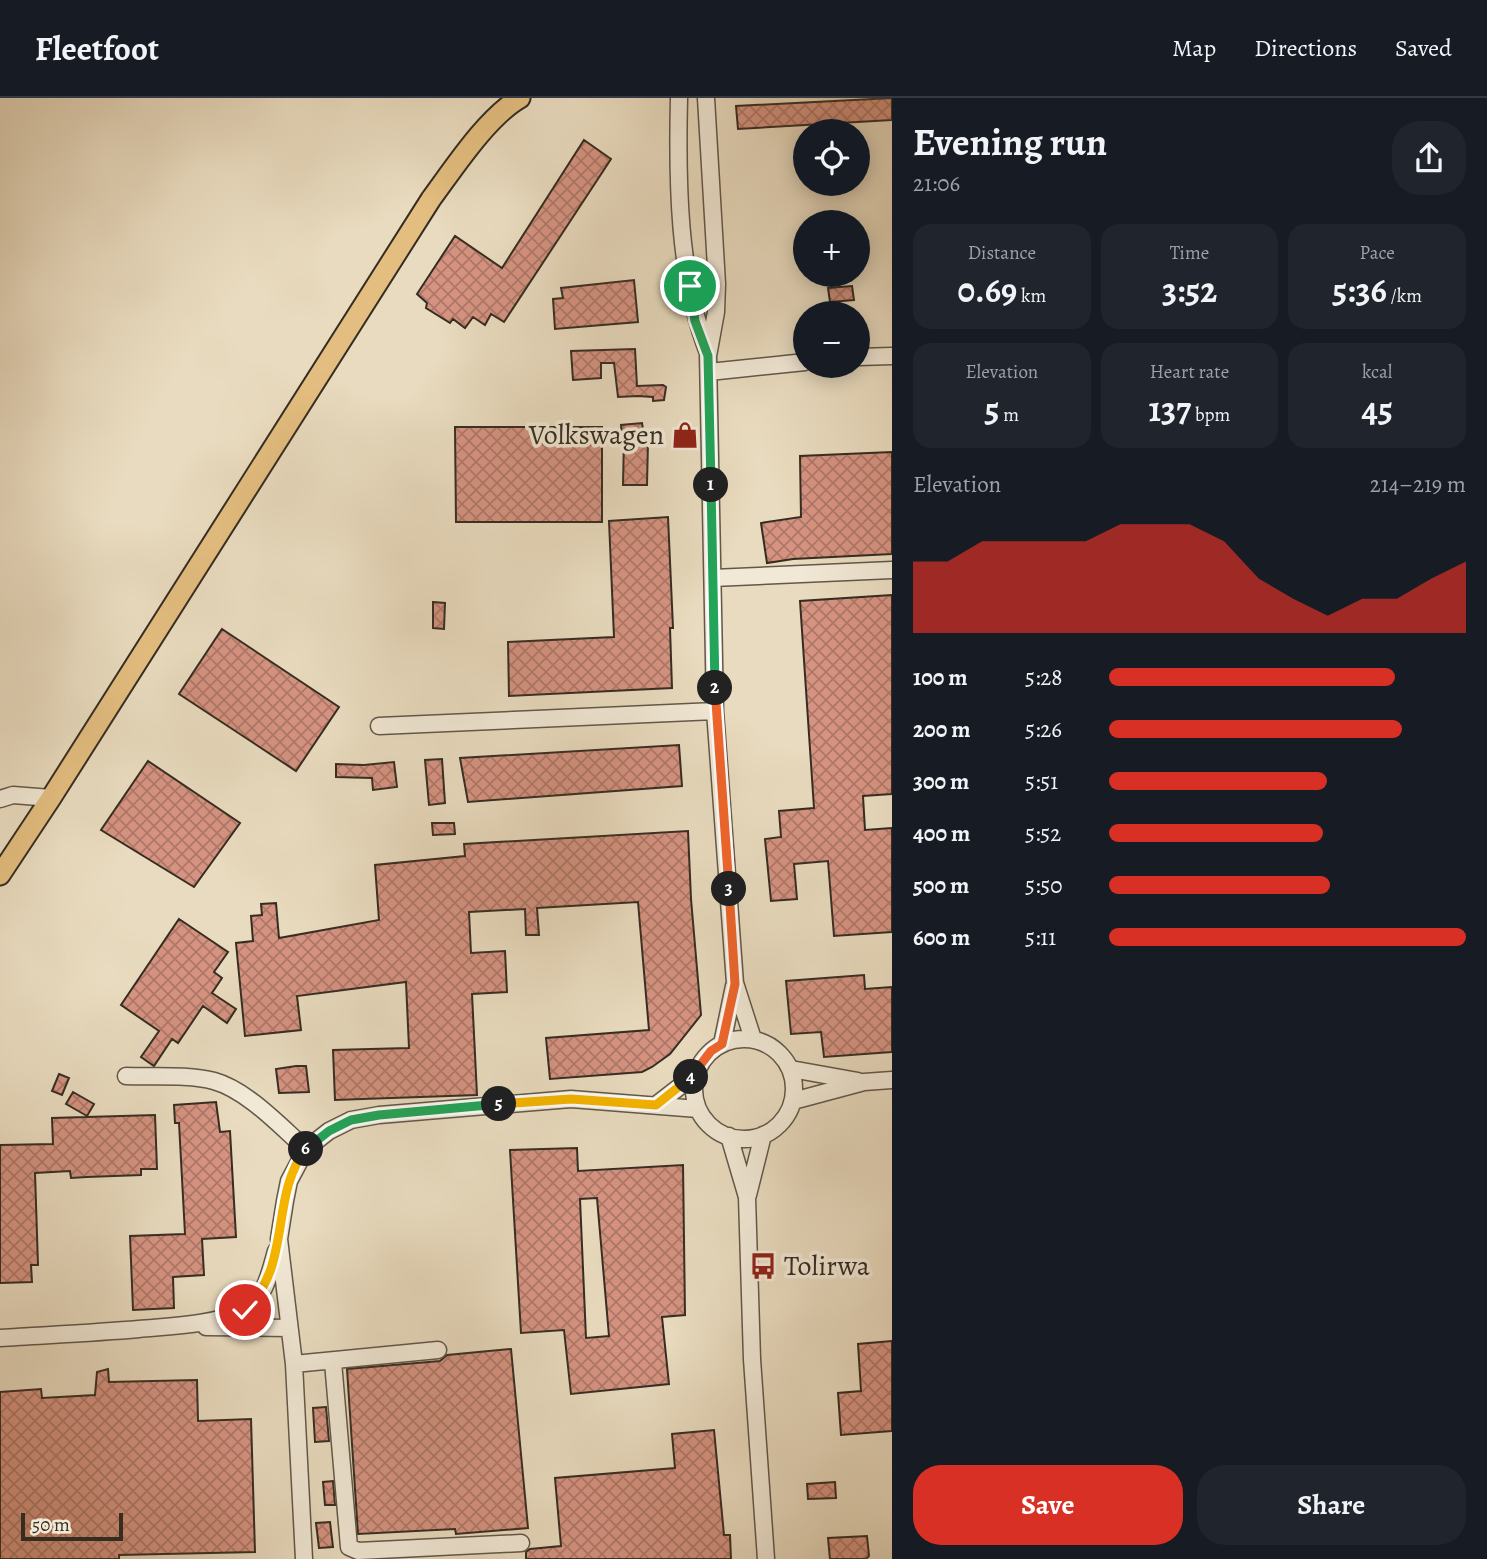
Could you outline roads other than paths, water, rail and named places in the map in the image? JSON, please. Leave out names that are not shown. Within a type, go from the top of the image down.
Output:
[{"type":"main road","points":[[0,875],[431,198],[463,155],[509,104],[520,98]]},
{"type":"lane","points":[[679,98],[679,182],[686,257],[695,321],[709,364]]},
{"type":"lane","points":[[706,98],[717,284],[709,364],[715,711],[735,984],[753,1039]]},
{"type":"lane","points":[[870,357],[892,356]]},
{"type":"lane","points":[[709,364],[793,362]]},
{"type":"lane","points":[[713,578],[892,570]]},
{"type":"lane","points":[[379,726],[715,711]]},
{"type":"lane","points":[[0,799],[13,794],[51,797]]},
{"type":"lane","points":[[722,1044],[735,984]]},
{"type":"lane","points":[[737,1039],[753,1039],[782,1055],[790,1069],[793,1101],[782,1121],[763,1135],[746,1138],[729,1136],[711,1125],[698,1109],[694,1091],[696,1074],[702,1061],[722,1044],[737,1039]]},
{"type":"lane","points":[[790,1069],[864,1082]]},
{"type":"lane","points":[[656,1105],[696,1074]]},
{"type":"lane","points":[[126,1076],[213,1081],[230,1087],[306,1149]]},
{"type":"lane","points":[[793,1101],[864,1082],[892,1080]]},
{"type":"lane","points":[[186,1325],[245,1310],[259,1297],[268,1280],[279,1239],[289,1181],[306,1149],[329,1131],[351,1120],[379,1115],[571,1099],[698,1109]]},
{"type":"lane","points":[[747,1197],[763,1135]]},
{"type":"lane","points":[[729,1136],[747,1197],[752,1359],[766,1559]]},
{"type":"lane","points":[[279,1239],[294,1364],[304,1559]]},
{"type":"lane","points":[[0,1338],[186,1325],[241,1329],[289,1328]]},
{"type":"lane","points":[[294,1364],[438,1350]]},
{"type":"lane","points":[[333,1362],[349,1547],[358,1551],[521,1543]]},
{"type":"place","name":"Volkswagen","points":[[685,435]]},
{"type":"place","name":"Tolirwa","points":[[763,1266]]}]
